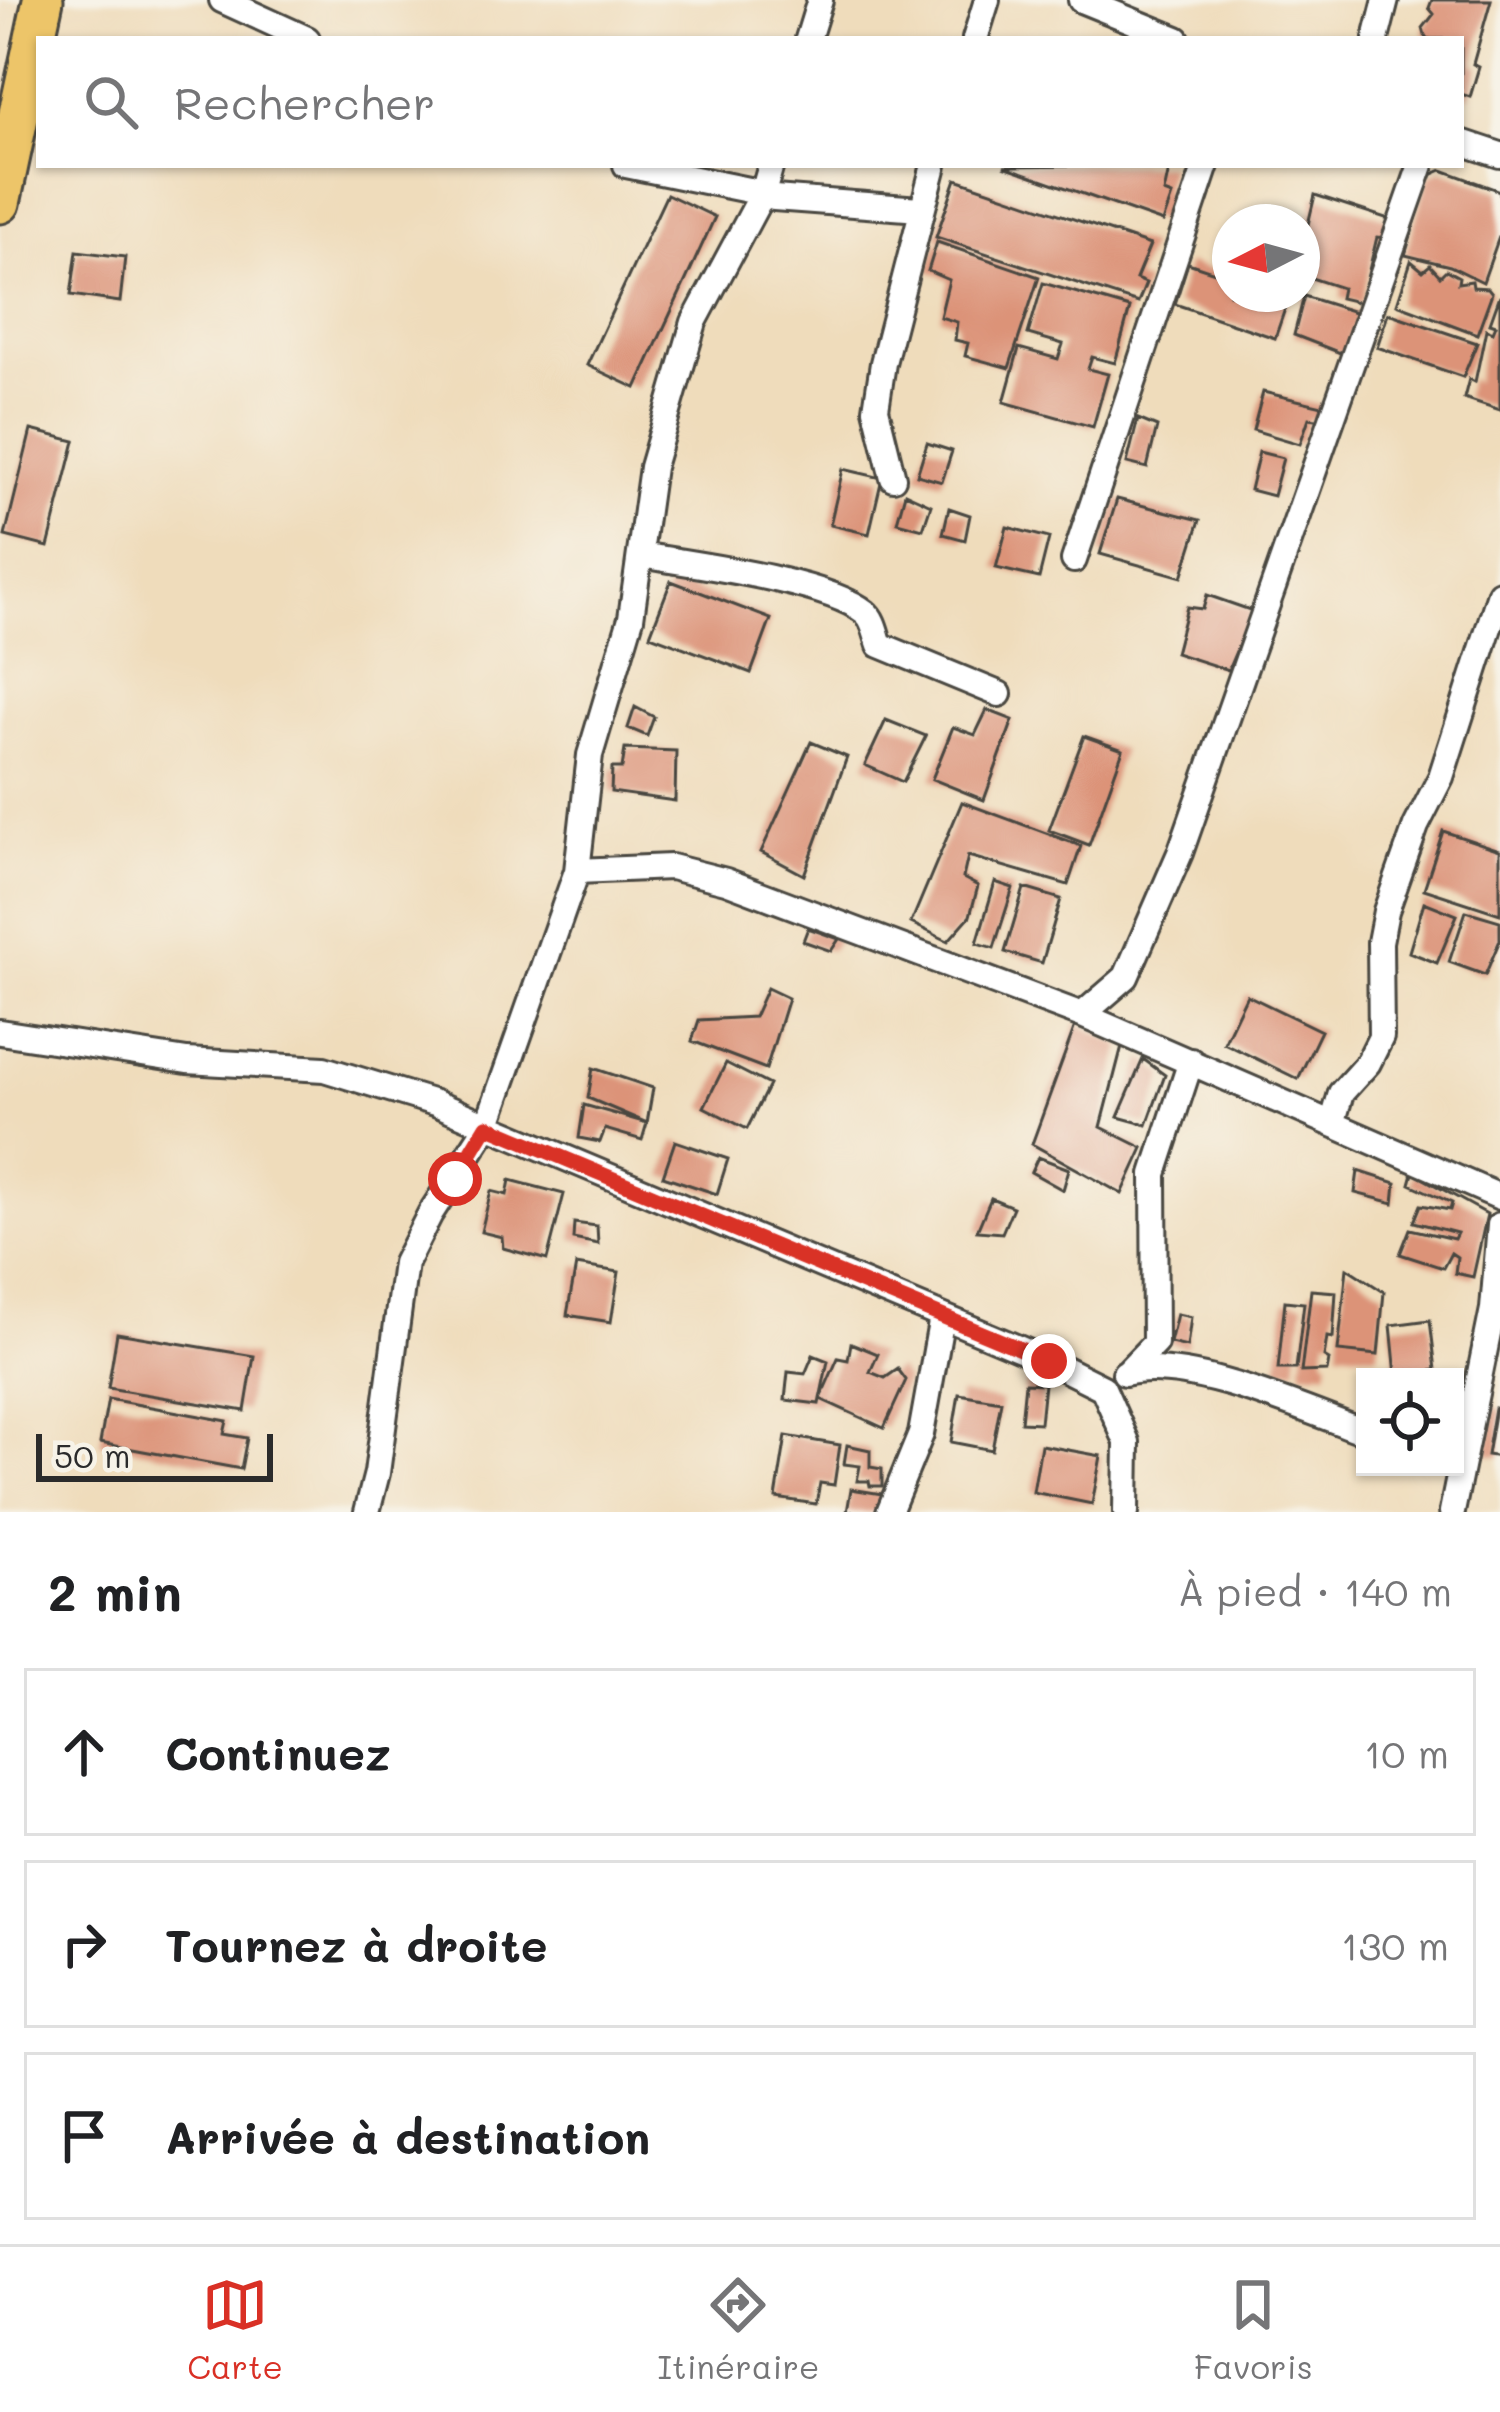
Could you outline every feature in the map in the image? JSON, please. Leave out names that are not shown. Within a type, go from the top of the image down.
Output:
[{"type":"main road","points":[[0,202],[43,0]]},
{"type":"street","points":[[222,0],[300,36]]},
{"type":"street","points":[[809,36],[820,0]]},
{"type":"street","points":[[976,36],[987,0]]},
{"type":"street","points":[[1081,0],[1171,36]]},
{"type":"street","points":[[1377,36],[1386,0]]},
{"type":"street","points":[[1464,143],[1500,155]]},
{"type":"street","points":[[641,168],[774,198],[920,209]]},
{"type":"street","points":[[368,1512],[405,1263],[430,1214],[487,1126],[577,871],[590,755],[631,618],[652,466],[694,322],[763,193],[770,168]]},
{"type":"street","points":[[893,478],[876,410],[933,168]]},
{"type":"street","points":[[1074,560],[1205,168]]},
{"type":"street","points":[[1082,1016],[1126,977],[1180,853],[1420,168]]},
{"type":"street","points":[[640,555],[726,569],[841,597],[869,615],[880,645],[999,694]]},
{"type":"street","points":[[1333,1121],[1341,1094],[1368,1063],[1381,1037],[1380,942],[1386,911],[1441,777],[1500,592]]},
{"type":"street","points":[[577,871],[671,867],[726,880],[1082,1016],[1500,1197]]},
{"type":"street","points":[[0,1032],[187,1061],[324,1069],[420,1098],[942,1316],[1103,1388],[1127,1442],[1126,1512]]},
{"type":"street","points":[[1103,1388],[1155,1343],[1154,1174],[1191,1061]]},
{"type":"street","points":[[1452,1512],[1497,1311],[1500,1226]]},
{"type":"street","points":[[890,1512],[921,1434],[942,1316]]},
{"type":"street","points":[[1128,1371],[1164,1370],[1242,1388],[1356,1429]]},
{"type":"building","points":[[1432,0],[1491,0],[1473,64],[1479,67],[1470,97],[1464,95],[1464,36],[1425,36],[1423,28],[1434,14],[1429,8]]},
{"type":"building","points":[[1010,168],[1169,168],[1164,193],[1172,196],[1163,222]]},
{"type":"building","points":[[1442,170],[1500,191],[1500,234],[1483,282],[1450,266],[1405,255],[1429,176]]},
{"type":"building","points":[[956,179],[1150,245],[1136,279],[1146,283],[1138,303],[936,237]]},
{"type":"building","points":[[667,194],[715,217],[636,388],[587,365]]},
{"type":"building","points":[[1315,195],[1389,219],[1387,238],[1377,237],[1361,303],[1340,298],[1342,288],[1320,281],[1320,204],[1313,204]]},
{"type":"building","points":[[937,242],[1039,277],[1009,368],[965,356],[968,343],[955,340],[957,322],[940,317],[949,280],[928,271]]},
{"type":"building","points":[[77,251],[125,257],[120,302],[71,295]]},
{"type":"building","points":[[1411,261],[1423,271],[1430,265],[1440,276],[1446,270],[1459,277],[1458,283],[1472,281],[1473,287],[1488,288],[1492,293],[1477,334],[1397,304]]},
{"type":"building","points":[[1188,263],[1212,271],[1212,312],[1284,312],[1275,338],[1175,304]]},
{"type":"building","points":[[1043,283],[1130,308],[1115,363],[1092,357],[1088,369],[1108,374],[1093,427],[1004,402],[1019,348],[1058,359],[1063,344],[1028,334]]},
{"type":"building","points":[[1500,295],[1500,410],[1464,398],[1469,379],[1475,382],[1486,329],[1493,332],[1496,325],[1490,323]]},
{"type":"building","points":[[1320,301],[1358,313],[1343,354],[1294,335],[1300,312],[1320,312]]},
{"type":"building","points":[[1388,313],[1477,343],[1463,377],[1377,347]]},
{"type":"building","points":[[1263,392],[1327,407],[1324,420],[1309,418],[1300,444],[1253,430]]},
{"type":"building","points":[[1138,419],[1157,427],[1147,468],[1127,463]]},
{"type":"building","points":[[31,430],[75,441],[48,547],[5,536]]},
{"type":"building","points":[[927,443],[952,451],[942,482],[917,475]]},
{"type":"building","points":[[1259,452],[1283,458],[1273,496],[1250,490]]},
{"type":"building","points":[[843,469],[882,478],[869,534],[830,525]]},
{"type":"building","points":[[905,493],[931,505],[923,529],[897,522]]},
{"type":"building","points":[[1117,499],[1200,520],[1182,577],[1100,554]]},
{"type":"building","points":[[949,508],[970,515],[965,540],[943,534]]},
{"type":"building","points":[[1007,527],[1049,538],[1039,578],[996,568]]},
{"type":"building","points":[[671,581],[771,619],[751,673],[650,635]]},
{"type":"building","points":[[1207,595],[1253,611],[1228,670],[1175,653],[1187,607],[1203,609]]},
{"type":"building","points":[[635,707],[654,717],[647,736],[628,728]]},
{"type":"building","points":[[987,710],[1013,720],[984,800],[932,779],[953,727],[975,735]]},
{"type":"building","points":[[886,720],[926,736],[903,782],[865,765]]},
{"type":"building","points":[[1084,736],[1123,750],[1089,845],[1049,830]]},
{"type":"building","points":[[811,742],[847,757],[804,875],[761,852]]},
{"type":"building","points":[[625,749],[676,751],[675,801],[611,792],[612,768],[622,768]]},
{"type":"building","points":[[962,802],[1081,846],[1068,885],[968,856],[963,878],[978,886],[970,916],[948,941],[911,923]]},
{"type":"building","points":[[1443,831],[1500,850],[1500,914],[1424,889]]},
{"type":"building","points":[[995,882],[1013,888],[994,948],[977,943]]},
{"type":"building","points":[[1024,888],[1061,899],[1042,963],[1005,952]]},
{"type":"building","points":[[1424,902],[1457,915],[1437,963],[1409,952]]},
{"type":"building","points":[[1466,911],[1500,921],[1500,940],[1485,975],[1449,962]]},
{"type":"building","points":[[808,928],[839,939],[831,951],[803,941]]},
{"type":"building","points":[[767,988],[788,998],[766,1069],[692,1041],[699,1020],[754,1017]]},
{"type":"building","points":[[1247,995],[1321,1031],[1298,1079],[1224,1043]]},
{"type":"building","points":[[1076,1023],[1122,1046],[1101,1127],[1143,1148],[1122,1194],[1032,1144]]},
{"type":"building","points":[[1143,1059],[1165,1075],[1147,1125],[1118,1117]]},
{"type":"building","points":[[726,1063],[769,1085],[747,1129],[704,1107]]},
{"type":"building","points":[[593,1068],[653,1088],[647,1123],[588,1098]]},
{"type":"building","points":[[584,1105],[647,1123],[642,1140],[605,1129],[600,1142],[579,1138]]},
{"type":"building","points":[[675,1141],[728,1159],[717,1194],[663,1176]]},
{"type":"building","points":[[1038,1157],[1069,1169],[1063,1190],[1031,1172]]},
{"type":"building","points":[[1358,1171],[1396,1183],[1394,1203],[1355,1193]]},
{"type":"building","points":[[1413,1173],[1487,1214],[1473,1277],[1455,1273],[1457,1257],[1451,1253],[1443,1268],[1400,1254],[1410,1229],[1454,1239],[1457,1233],[1414,1222],[1421,1205],[1450,1210],[1452,1203],[1410,1184]]},
{"type":"building","points":[[510,1180],[564,1194],[547,1260],[503,1248],[502,1237],[481,1232],[491,1191],[507,1195]]},
{"type":"building","points":[[991,1198],[1013,1207],[1002,1233],[977,1231]]},
{"type":"building","points":[[574,1223],[597,1226],[598,1244],[573,1239]]},
{"type":"building","points":[[576,1265],[619,1272],[611,1322],[567,1315]]},
{"type":"building","points":[[1347,1268],[1384,1292],[1378,1355],[1338,1351]]},
{"type":"building","points":[[1311,1290],[1336,1292],[1333,1338],[1327,1337],[1327,1371],[1301,1372]]},
{"type":"building","points":[[1285,1301],[1304,1303],[1296,1369],[1278,1369]]},
{"type":"building","points":[[1177,1314],[1191,1317],[1187,1347],[1170,1343]]},
{"type":"building","points":[[1430,1320],[1436,1368],[1395,1368],[1391,1325]]},
{"type":"building","points":[[117,1333],[254,1356],[245,1411],[108,1388]]},
{"type":"building","points":[[851,1343],[878,1354],[870,1372],[885,1378],[898,1369],[906,1380],[884,1428],[820,1399],[838,1358],[848,1360]]},
{"type":"building","points":[[813,1355],[828,1361],[819,1404],[785,1400],[788,1372],[805,1374]]},
{"type":"building","points":[[1025,1383],[1044,1384],[1040,1423],[1021,1422]]},
{"type":"building","points":[[959,1394],[1001,1401],[992,1450],[951,1442]]},
{"type":"building","points":[[108,1399],[227,1421],[224,1434],[247,1438],[241,1469],[100,1443]]},
{"type":"building","points":[[1495,1408],[1500,1409],[1500,1457],[1487,1455]]},
{"type":"building","points":[[786,1436],[840,1445],[834,1485],[820,1483],[816,1504],[776,1498]]},
{"type":"building","points":[[847,1445],[870,1450],[870,1467],[882,1469],[882,1486],[857,1481],[860,1466],[844,1464]]},
{"type":"building","points":[[1041,1445],[1101,1456],[1092,1504],[1033,1492]]},
{"type":"building","points":[[851,1489],[882,1494],[878,1512],[847,1512]]},
{"type":"route","points":[[455,1179],[487,1126],[1049,1361]]}]
